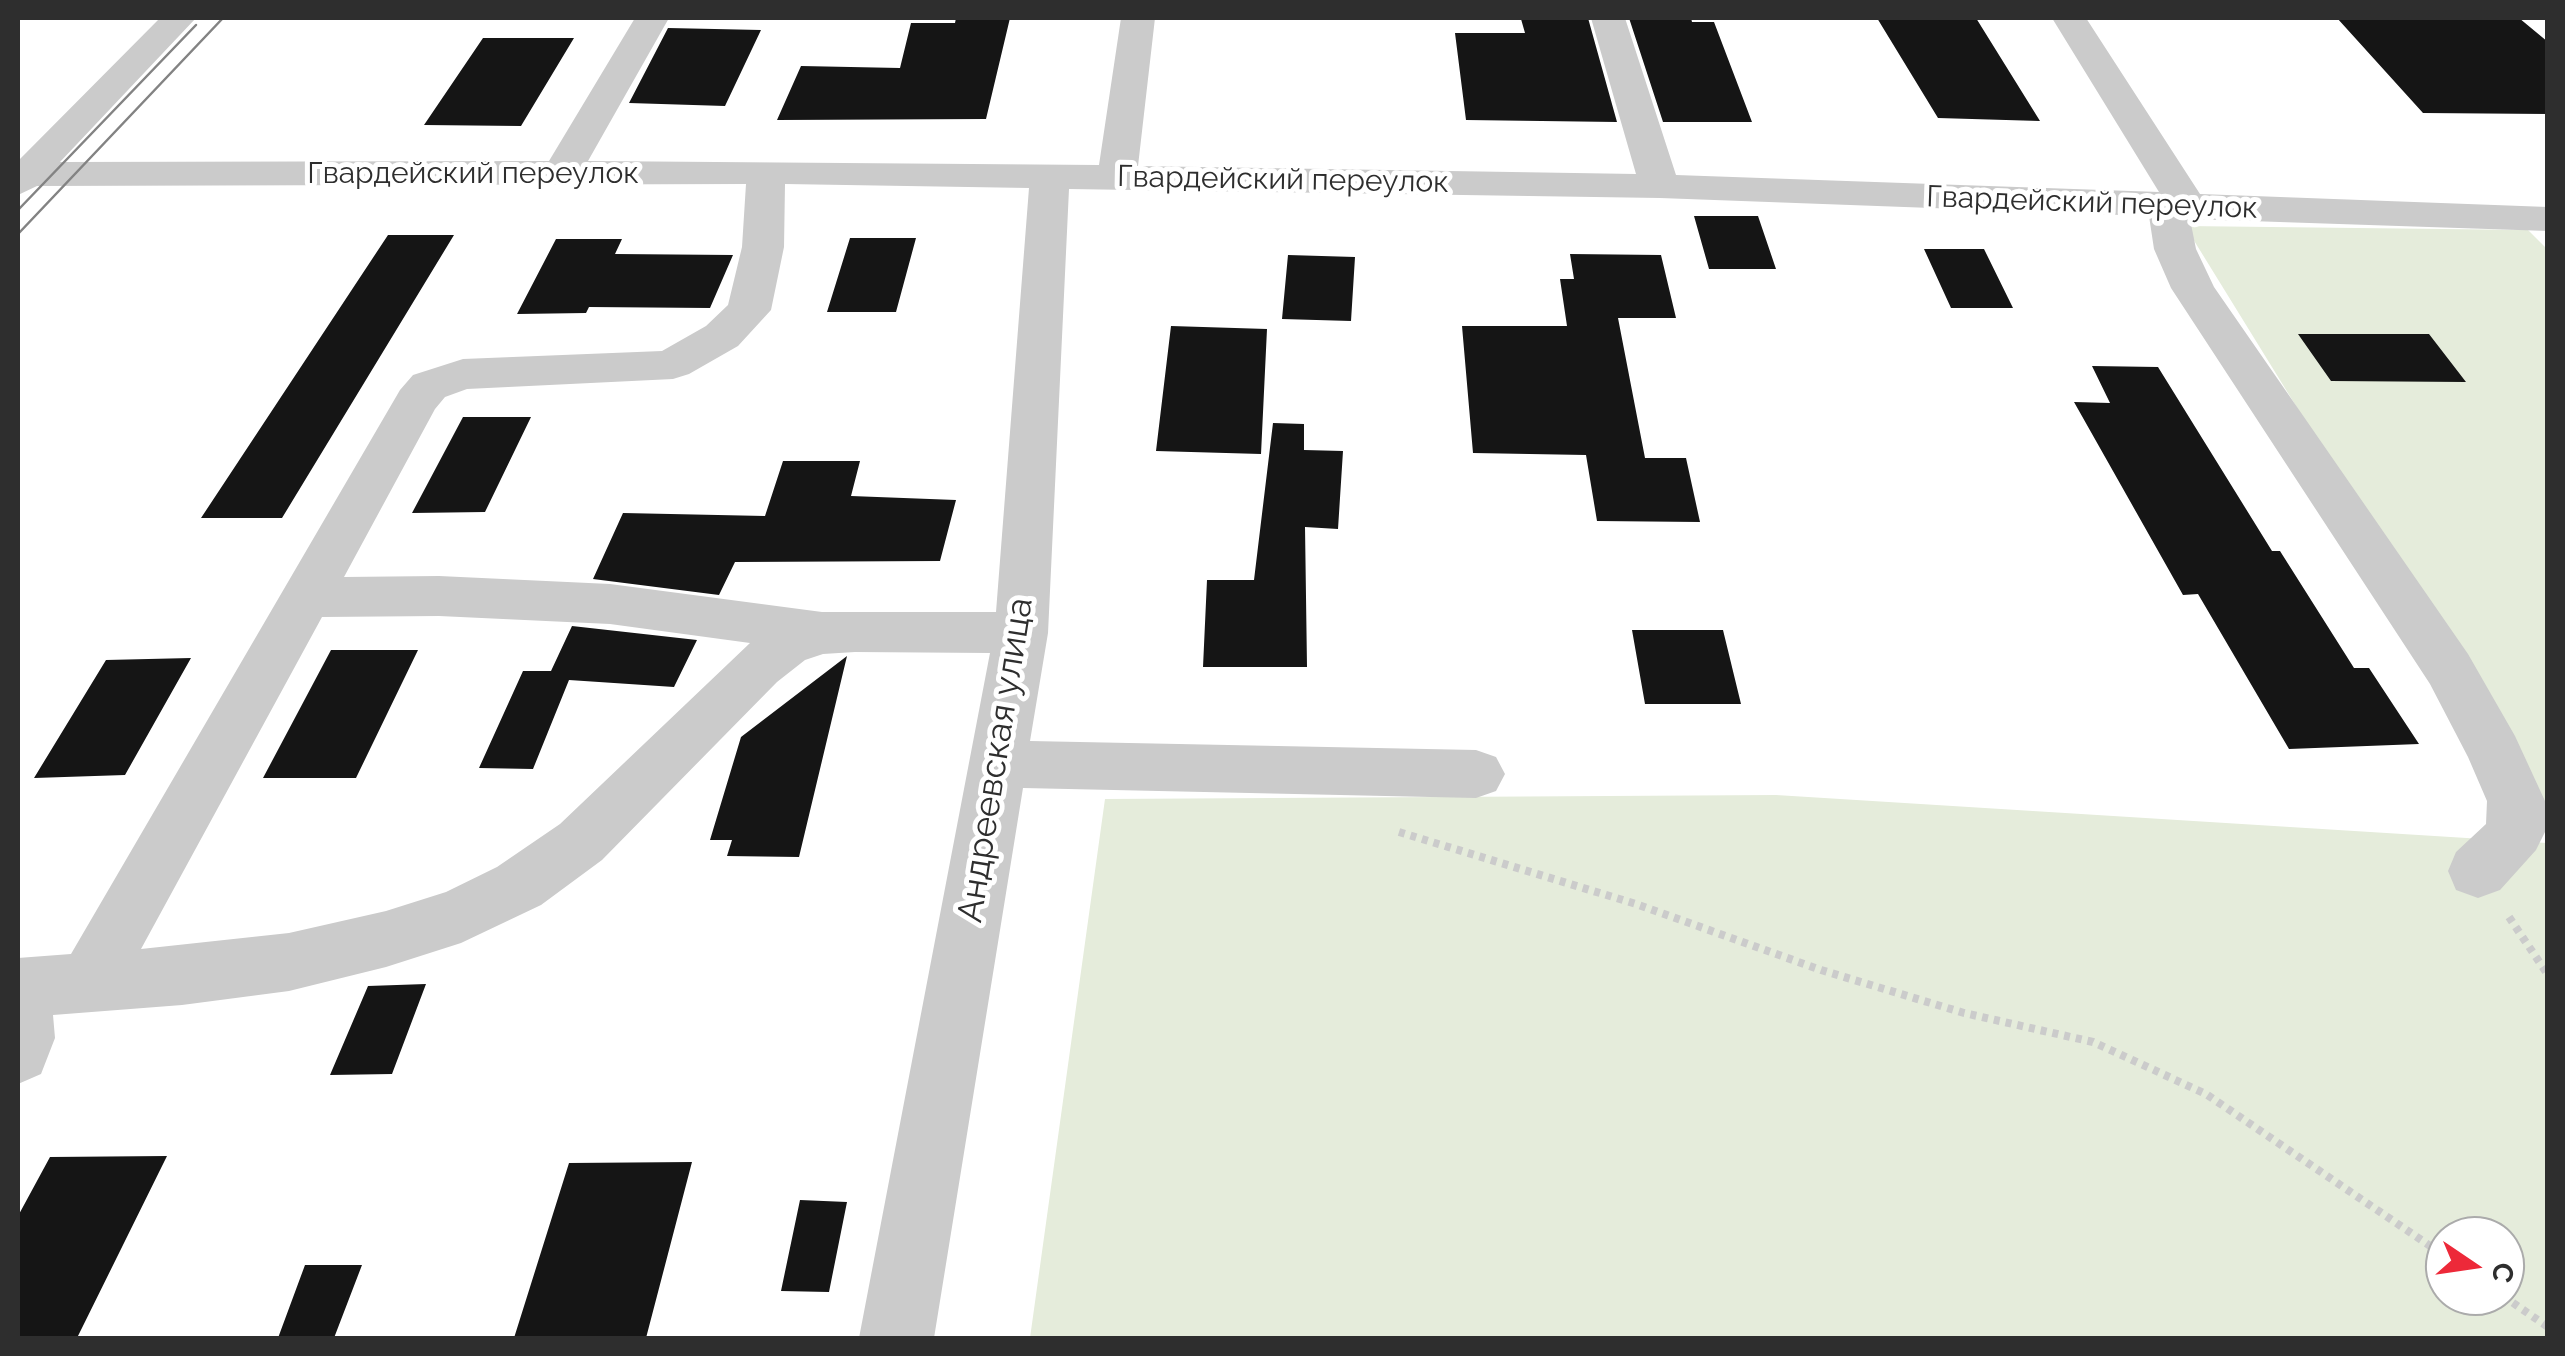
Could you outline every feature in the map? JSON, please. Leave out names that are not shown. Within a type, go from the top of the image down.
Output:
[{"type":"street","points":[[21,177],[179,18]]},
{"type":"street","points":[[560,176],[652,18]]},
{"type":"street","points":[[1117,177],[1138,18]]},
{"type":"street","points":[[1608,18],[1660,186]]},
{"type":"street","points":[[2069,18],[2178,206],[2175,248],[2193,288],[2449,669],[2495,752],[2516,801],[2515,832],[2478,871]]},
{"type":"street","points":[[88,983],[416,401],[430,386],[464,374],[673,364],[737,324],[749,310],[756,284],[766,172]]},
{"type":"street","name":"Гвардейский переулок","points":[[21,177],[766,172],[1660,186],[2548,220]]},
{"type":"street","name":"Андреевская улица","points":[[897,1338],[1021,632],[1050,176]]},
{"type":"street","points":[[306,597],[438,596],[610,604],[822,633],[1021,632]]},
{"type":"street","points":[[18,1052],[22,1038],[18,988],[289,962],[386,939],[461,915],[518,886],[581,842],[758,667],[786,645],[822,633]]},
{"type":"street","points":[[998,764],[1476,774]]},
{"type":"path","points":[[1395,830],[1636,904],[1821,970],[1964,1013],[2092,1042],[2206,1094],[2425,1242]]},
{"type":"path","points":[[2525,1311],[2548,1327]]},
{"type":"green space","points":[[2185,226],[2528,230],[2547,249],[2547,813]]},
{"type":"green space","points":[[1776,795],[2547,843],[2547,1338],[1030,1338],[1105,799]]},
{"type":"building","points":[[956,18],[1010,18],[986,119],[777,120],[801,66],[900,68],[911,23],[955,23]]},
{"type":"building","points":[[1588,18],[1617,122],[1466,120],[1455,33],[1525,33],[1521,19]]},
{"type":"building","points":[[1629,18],[1714,22],[1752,122],[1663,122]]},
{"type":"building","points":[[1877,18],[1976,18],[2040,121],[1938,118]]},
{"type":"building","points":[[2337,18],[2519,18],[2548,42],[2548,114],[2423,113]]},
{"type":"building","points":[[668,28],[761,30],[725,106],[629,103]]},
{"type":"building","points":[[483,38],[574,38],[521,126],[424,125]]},
{"type":"building","points":[[1694,216],[1758,216],[1776,269],[1709,269]]},
{"type":"building","points":[[388,235],[454,235],[282,518],[201,518]]},
{"type":"building","points":[[850,238],[916,238],[896,312],[827,312]]},
{"type":"building","points":[[556,239],[622,239],[615,254],[733,255],[710,308],[589,307],[586,313],[517,314]]},
{"type":"building","points":[[1924,249],[1984,249],[2013,308],[1951,308]]},
{"type":"building","points":[[1570,254],[1661,255],[1676,318],[1618,318],[1645,458],[1686,458],[1700,522],[1597,521],[1586,455],[1473,453],[1462,326],[1567,326],[1560,279],[1574,279]]},
{"type":"building","points":[[1288,255],[1355,257],[1351,321],[1282,319]]},
{"type":"building","points":[[1171,326],[1267,329],[1261,454],[1156,451]]},
{"type":"building","points":[[2298,334],[2429,334],[2466,382],[2331,381]]},
{"type":"building","points":[[2092,366],[2158,367],[2272,551],[2280,551],[2354,668],[2369,668],[2419,744],[2289,749],[2198,594],[2183,595],[2074,402],[2110,403]]},
{"type":"building","points":[[463,417],[531,417],[485,512],[412,513]]},
{"type":"building","points":[[1273,423],[1304,424],[1304,450],[1343,451],[1338,529],[1305,527],[1307,667],[1203,667],[1207,580],[1254,580]]},
{"type":"building","points":[[783,461],[860,461],[851,496],[956,500],[940,561],[735,562],[719,595],[593,579],[623,513],[765,516]]},
{"type":"building","points":[[572,626],[697,640],[674,687],[569,680],[533,769],[479,768],[523,671],[551,671]]},
{"type":"building","points":[[1632,630],[1723,630],[1741,704],[1645,704]]},
{"type":"building","points":[[331,650],[418,650],[356,778],[263,778]]},
{"type":"building","points":[[847,656],[799,857],[727,856],[732,840],[710,840],[741,737]]},
{"type":"building","points":[[191,658],[125,775],[34,778],[106,660]]},
{"type":"building","points":[[426,984],[392,1074],[330,1075],[368,986]]},
{"type":"building","points":[[167,1156],[77,1338],[18,1338],[18,1216],[50,1157]]},
{"type":"building","points":[[692,1162],[646,1338],[514,1338],[569,1163]]},
{"type":"building","points":[[800,1200],[847,1202],[829,1292],[781,1291]]},
{"type":"building","points":[[305,1265],[362,1265],[334,1338],[278,1338]]},
{"type":"tram line","points":[[18,234],[223,18]]},
{"type":"tram line","points":[[18,210],[196,25]]}]
